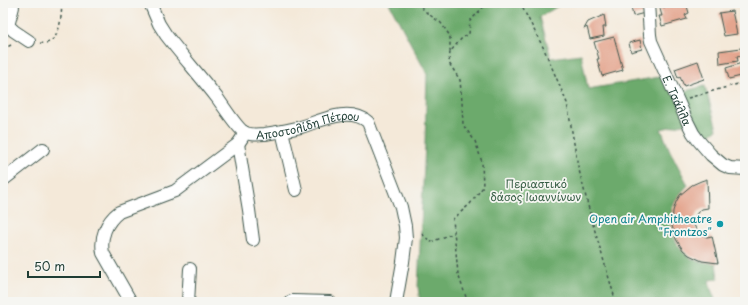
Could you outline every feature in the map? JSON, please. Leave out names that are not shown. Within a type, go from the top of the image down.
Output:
[{"type":"street","name":"Αποστολίδη Πέτρου","points":[[150,3],[159,24],[166,35],[217,98],[238,127],[244,132],[251,134],[282,131],[340,115],[358,117],[368,122],[401,207],[406,226],[403,262],[396,302]]},
{"type":"street","name":"Ε. Τσάλλα","points":[[648,3],[651,41],[693,134],[718,162],[734,169],[745,169]]},
{"type":"street","points":[[13,7],[6,23],[18,34],[29,41]]},
{"type":"street","points":[[282,131],[296,190]]},
{"type":"street","points":[[131,302],[103,253],[103,236],[109,222],[119,212],[175,191],[238,144],[244,132]]},
{"type":"street","points":[[238,144],[253,240]]},
{"type":"street","points":[[3,180],[43,149]]},
{"type":"street","points":[[188,302],[190,269]]},
{"type":"street","points":[[290,302],[330,302]]},
{"type":"path","points":[[3,49],[18,42],[29,41],[45,44],[52,40],[59,27],[62,3]]},
{"type":"path","points":[[417,3],[427,13],[441,23],[450,36],[449,63],[460,80],[463,125],[475,141],[482,162],[483,187],[470,204],[453,220],[458,274],[469,302]]},
{"type":"path","points":[[450,52],[462,38],[469,34],[470,21],[487,3]]},
{"type":"path","points":[[520,3],[544,49],[567,103],[578,166],[592,221],[616,302]]},
{"type":"path","points":[[678,101],[745,82]]},
{"type":"path","points":[[422,234],[431,242],[454,233]]},
{"type":"green space","name":"Περιαστικό δάσος Ιωαννίνων","points":[[389,3],[563,3],[540,17],[551,58],[581,54],[588,89],[665,76],[673,94],[705,86],[717,129],[704,139],[692,122],[661,129],[670,151],[688,185],[673,205],[671,216],[672,232],[679,246],[690,258],[702,262],[716,263],[718,279],[709,280],[716,302],[420,302],[418,287],[427,74]]},
{"type":"building","points":[[666,3],[686,3],[689,13],[685,15],[687,19],[662,26],[659,16],[662,16],[660,9],[667,7]]},
{"type":"building","points":[[643,4],[645,13],[633,16],[631,7]]},
{"type":"building","points":[[732,11],[737,34],[724,36],[719,13]]},
{"type":"building","points":[[604,15],[606,27],[603,27],[604,36],[590,39],[587,27],[584,29],[588,22]]},
{"type":"building","points":[[614,37],[623,70],[602,76],[594,42]]},
{"type":"building","points":[[640,40],[642,49],[631,52],[629,43]]},
{"type":"building","points":[[741,48],[742,55],[737,56],[738,61],[720,64],[719,51]]},
{"type":"building","points":[[698,61],[704,79],[684,86],[680,77],[678,78],[675,69]]},
{"type":"building","points":[[745,62],[745,75],[729,79],[726,68]]},
{"type":"building","points":[[707,179],[708,208],[702,209],[697,213],[694,220],[694,225],[700,234],[707,237],[712,236],[718,263],[702,261],[689,255],[683,250],[676,239],[672,226],[673,211],[680,195],[692,185]]},
{"type":"place","name":"Open air Amphitheatre \"Frontzos\"","points":[[720,224]]}]
